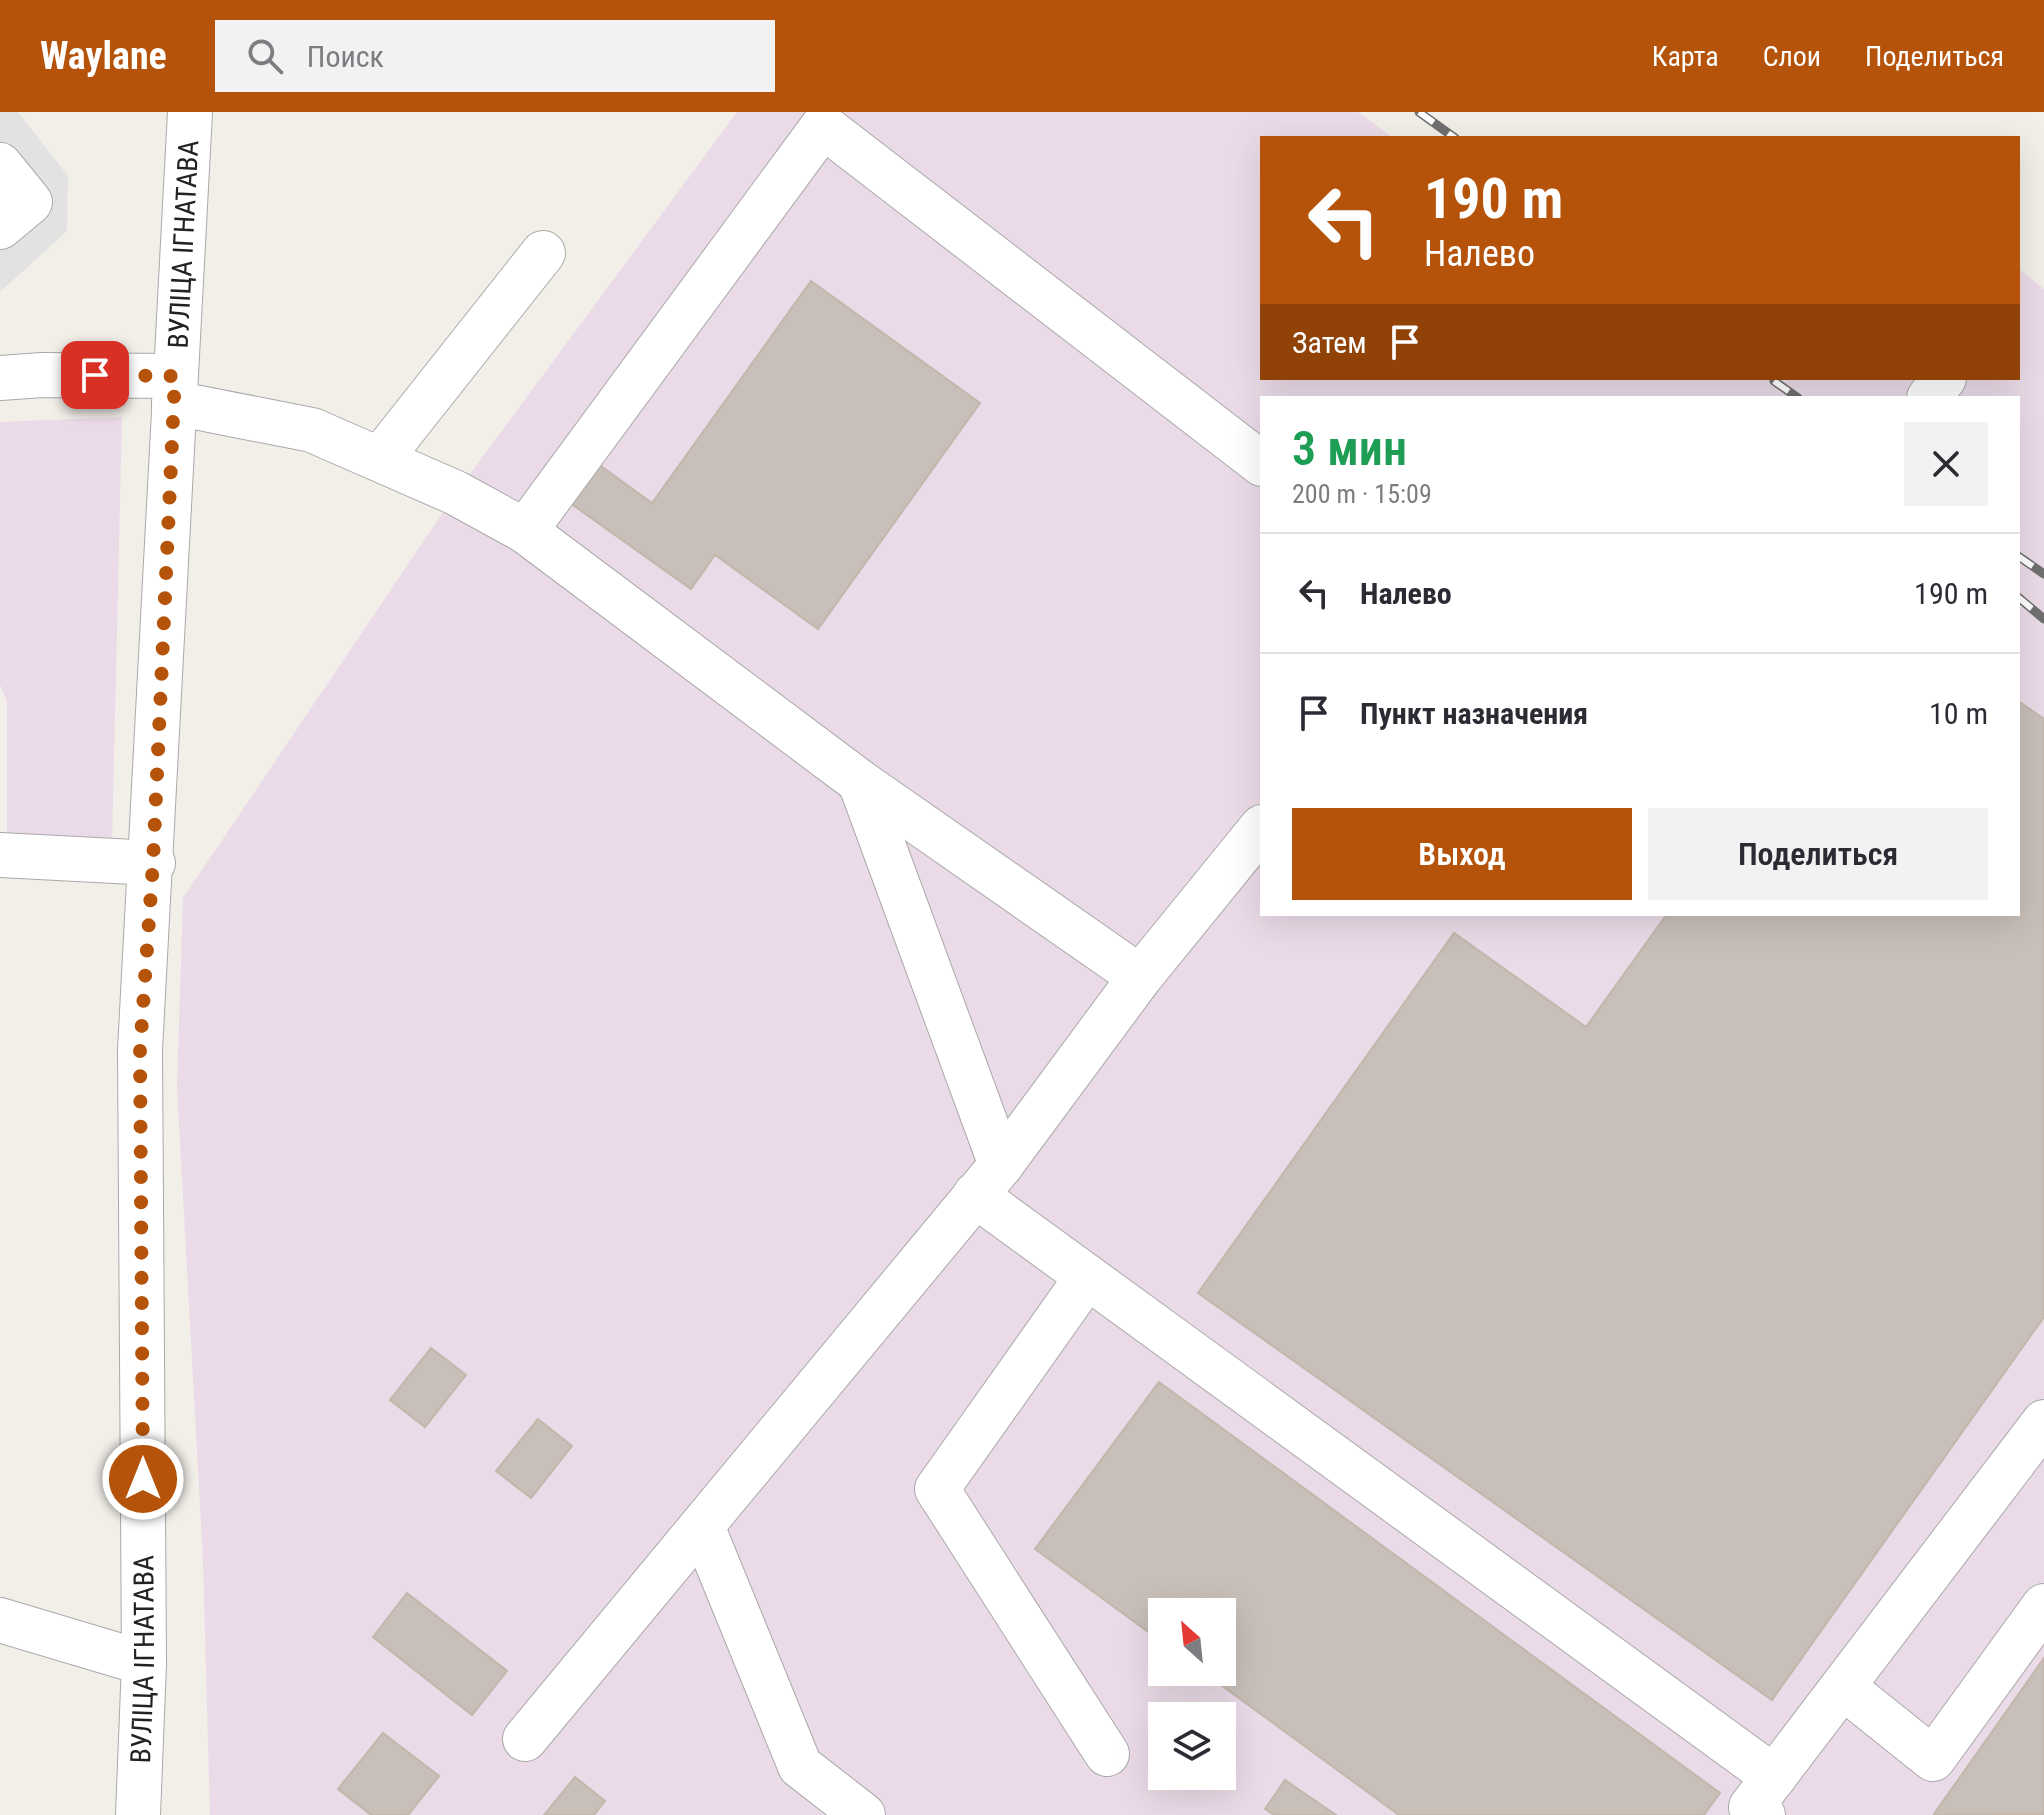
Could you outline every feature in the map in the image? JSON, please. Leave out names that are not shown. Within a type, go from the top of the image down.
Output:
[{"type":"street","name":"ВУЛІЦА ІГНАТАВА","points":[[138,1815],[144,1663],[140,1050],[153,863],[190,112]]},
{"type":"street","points":[[525,531],[823,126],[1260,462]]},
{"type":"street","points":[[0,165],[30,202],[0,227]]},
{"type":"street","points":[[380,459],[543,253]]},
{"type":"street","points":[[0,378],[42,375],[174,389],[312,430],[456,493],[525,531],[860,782],[1140,977]]},
{"type":"street","points":[[860,782],[988,1180],[1087,1277],[1768,1796],[1843,1687],[2044,1422]]},
{"type":"street","points":[[525,1739],[988,1180],[1140,977],[1260,829]]},
{"type":"street","points":[[0,855],[153,863]]},
{"type":"street","points":[[1087,1277],[937,1489],[1107,1754]]},
{"type":"street","points":[[702,1526],[800,1766],[863,1815]]},
{"type":"street","points":[[1843,1687],[1933,1759],[2044,1606]]},
{"type":"street","points":[[0,1620],[144,1663]]},
{"type":"shaded area","points":[[0,112],[18,112],[68,176],[67,231],[0,292]]},
{"type":"shaded area","points":[[737,112],[1358,112],[1390,136],[1260,136],[1260,380],[2020,380],[2020,270],[2044,289],[2044,1815],[210,1815],[203,1561],[177,1087],[183,898],[456,493]]},
{"type":"shaded area","points":[[122,417],[112,843],[7,841],[7,702],[0,685],[0,422]]},
{"type":"building","points":[[811,281],[980,403],[818,629],[715,555],[691,589],[563,498],[591,459],[652,503]]},
{"type":"building","points":[[2020,702],[2044,719],[2044,1317],[1772,1700],[1198,1293],[1454,933],[1586,1027],[1666,916],[2020,916]]},
{"type":"building","points":[[431,1348],[466,1375],[425,1427],[390,1400]]},
{"type":"building","points":[[1159,1382],[1720,1793],[1704,1815],[1399,1815],[1222,1686],[1236,1686],[1236,1598],[1148,1598],[1148,1632],[1035,1549]]},
{"type":"building","points":[[538,1419],[572,1446],[531,1498],[496,1471]]},
{"type":"building","points":[[407,1593],[507,1671],[472,1715],[373,1637]]},
{"type":"building","points":[[2044,1658],[2044,1814],[1934,1814]]},
{"type":"building","points":[[383,1733],[439,1776],[408,1815],[371,1815],[338,1789]]},
{"type":"building","points":[[575,1777],[605,1801],[594,1815],[544,1815]]},
{"type":"building","points":[[1285,1780],[1336,1815],[1274,1815],[1265,1809]]},
{"type":"railway","points":[[1419,112],[1452,136]]},
{"type":"railway","points":[[1774,381],[1795,396]]},
{"type":"railway","points":[[2020,557],[2044,574]]},
{"type":"railway","points":[[2020,599],[2044,619]]},
{"type":"route","points":[[95,375],[175,376],[153,863],[140,1050],[143,1479]]}]
